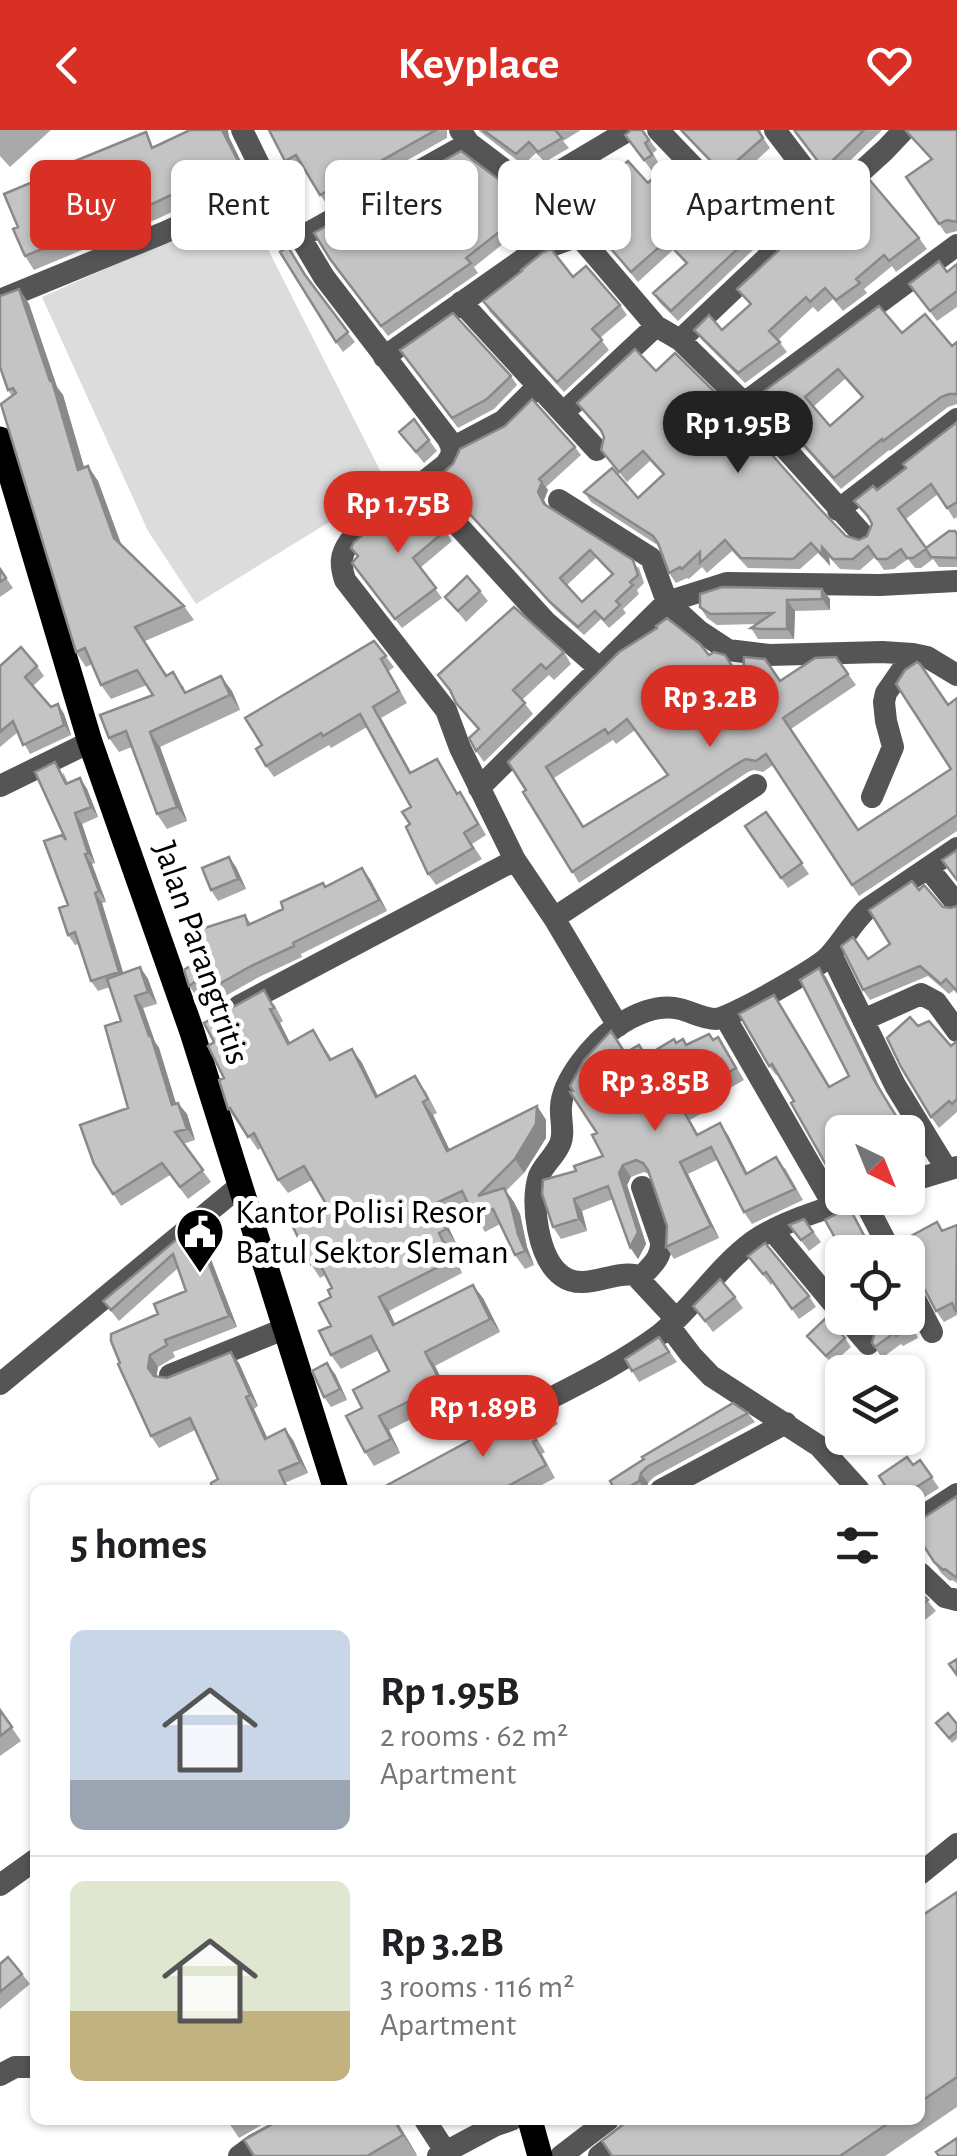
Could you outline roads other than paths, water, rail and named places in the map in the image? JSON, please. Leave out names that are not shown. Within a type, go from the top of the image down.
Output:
[{"type":"main road","name":"Jalan Parangtritis","points":[[0,439],[90,742],[209,1023],[241,1184],[334,1485]]},
{"type":"main road","points":[[531,2125],[540,2156]]},
{"type":"street","points":[[242,130],[256,160]]},
{"type":"street","points":[[579,160],[630,130]]},
{"type":"street","points":[[658,130],[774,251],[680,340]]},
{"type":"street","points":[[775,130],[798,160]]},
{"type":"street","points":[[870,163],[904,130]]},
{"type":"street","points":[[305,234],[464,136],[498,163]]},
{"type":"street","points":[[5,298],[171,230]]},
{"type":"street","points":[[744,403],[957,245]]},
{"type":"street","points":[[305,247],[452,448],[446,464],[350,541],[340,561],[346,580],[446,710],[515,860],[618,1026]]},
{"type":"street","points":[[384,357],[540,250]]},
{"type":"street","points":[[591,250],[656,326],[680,340],[744,403],[864,536]]},
{"type":"street","points":[[460,302],[597,450]]},
{"type":"street","points":[[564,412],[656,326]]},
{"type":"street","points":[[452,448],[503,421],[538,386]]},
{"type":"street","points":[[838,510],[957,418]]},
{"type":"street","points":[[421,485],[545,621],[598,668]]},
{"type":"street","points":[[559,500],[652,558],[667,602],[728,650],[746,654],[913,654],[927,656],[957,675]]},
{"type":"street","points":[[479,788],[667,602],[727,583],[880,586],[957,581]]},
{"type":"street","points":[[872,797],[893,747],[884,702],[886,693],[913,654]]},
{"type":"street","points":[[0,786],[90,742]]},
{"type":"street","points":[[554,918],[756,784]]},
{"type":"street","points":[[855,1485],[831,1457],[786,1422],[711,1376],[691,1355],[640,1278],[624,1274],[581,1282],[560,1275],[546,1254],[535,1210],[539,1178],[561,1140],[563,1092],[588,1054],[618,1026],[642,1013],[669,1007],[708,1018],[725,1017],[813,968],[831,954],[867,909],[957,848]]},
{"type":"street","points":[[209,1023],[515,860]]},
{"type":"street","points":[[928,868],[957,904]]},
{"type":"street","points":[[831,954],[895,1085],[954,1168],[925,1177]]},
{"type":"street","points":[[863,1020],[920,994],[936,1002],[957,1031]]},
{"type":"street","points":[[725,1017],[825,1190]]},
{"type":"street","points":[[0,1384],[241,1184]]},
{"type":"street","points":[[640,1278],[662,1251],[642,1187]]},
{"type":"street","points":[[504,1422],[622,1358],[673,1323],[730,1260],[753,1241],[825,1209]]},
{"type":"street","points":[[772,1230],[825,1293]]},
{"type":"street","points":[[925,1318],[932,1332]]},
{"type":"street","points":[[170,1375],[284,1329]]},
{"type":"street","points":[[860,1335],[868,1344]]},
{"type":"street","points":[[670,1485],[786,1422]]},
{"type":"street","points":[[925,1515],[957,1494]]},
{"type":"street","points":[[925,1578],[944,1597],[957,1600]]},
{"type":"street","points":[[925,1870],[956,1846]]},
{"type":"street","points":[[0,1885],[30,1864]]},
{"type":"street","points":[[0,2076],[15,2068],[30,2066]]},
{"type":"street","points":[[239,2156],[291,2125]]},
{"type":"street","points":[[427,2125],[441,2154],[494,2125]]},
{"type":"street","points":[[561,2156],[601,2125]]},
{"type":"street","points":[[599,2156],[638,2125]]},
{"type":"place","name":"Kantor Polisi Resor Batul Sektor Sleman","points":[[200,1274]]}]
